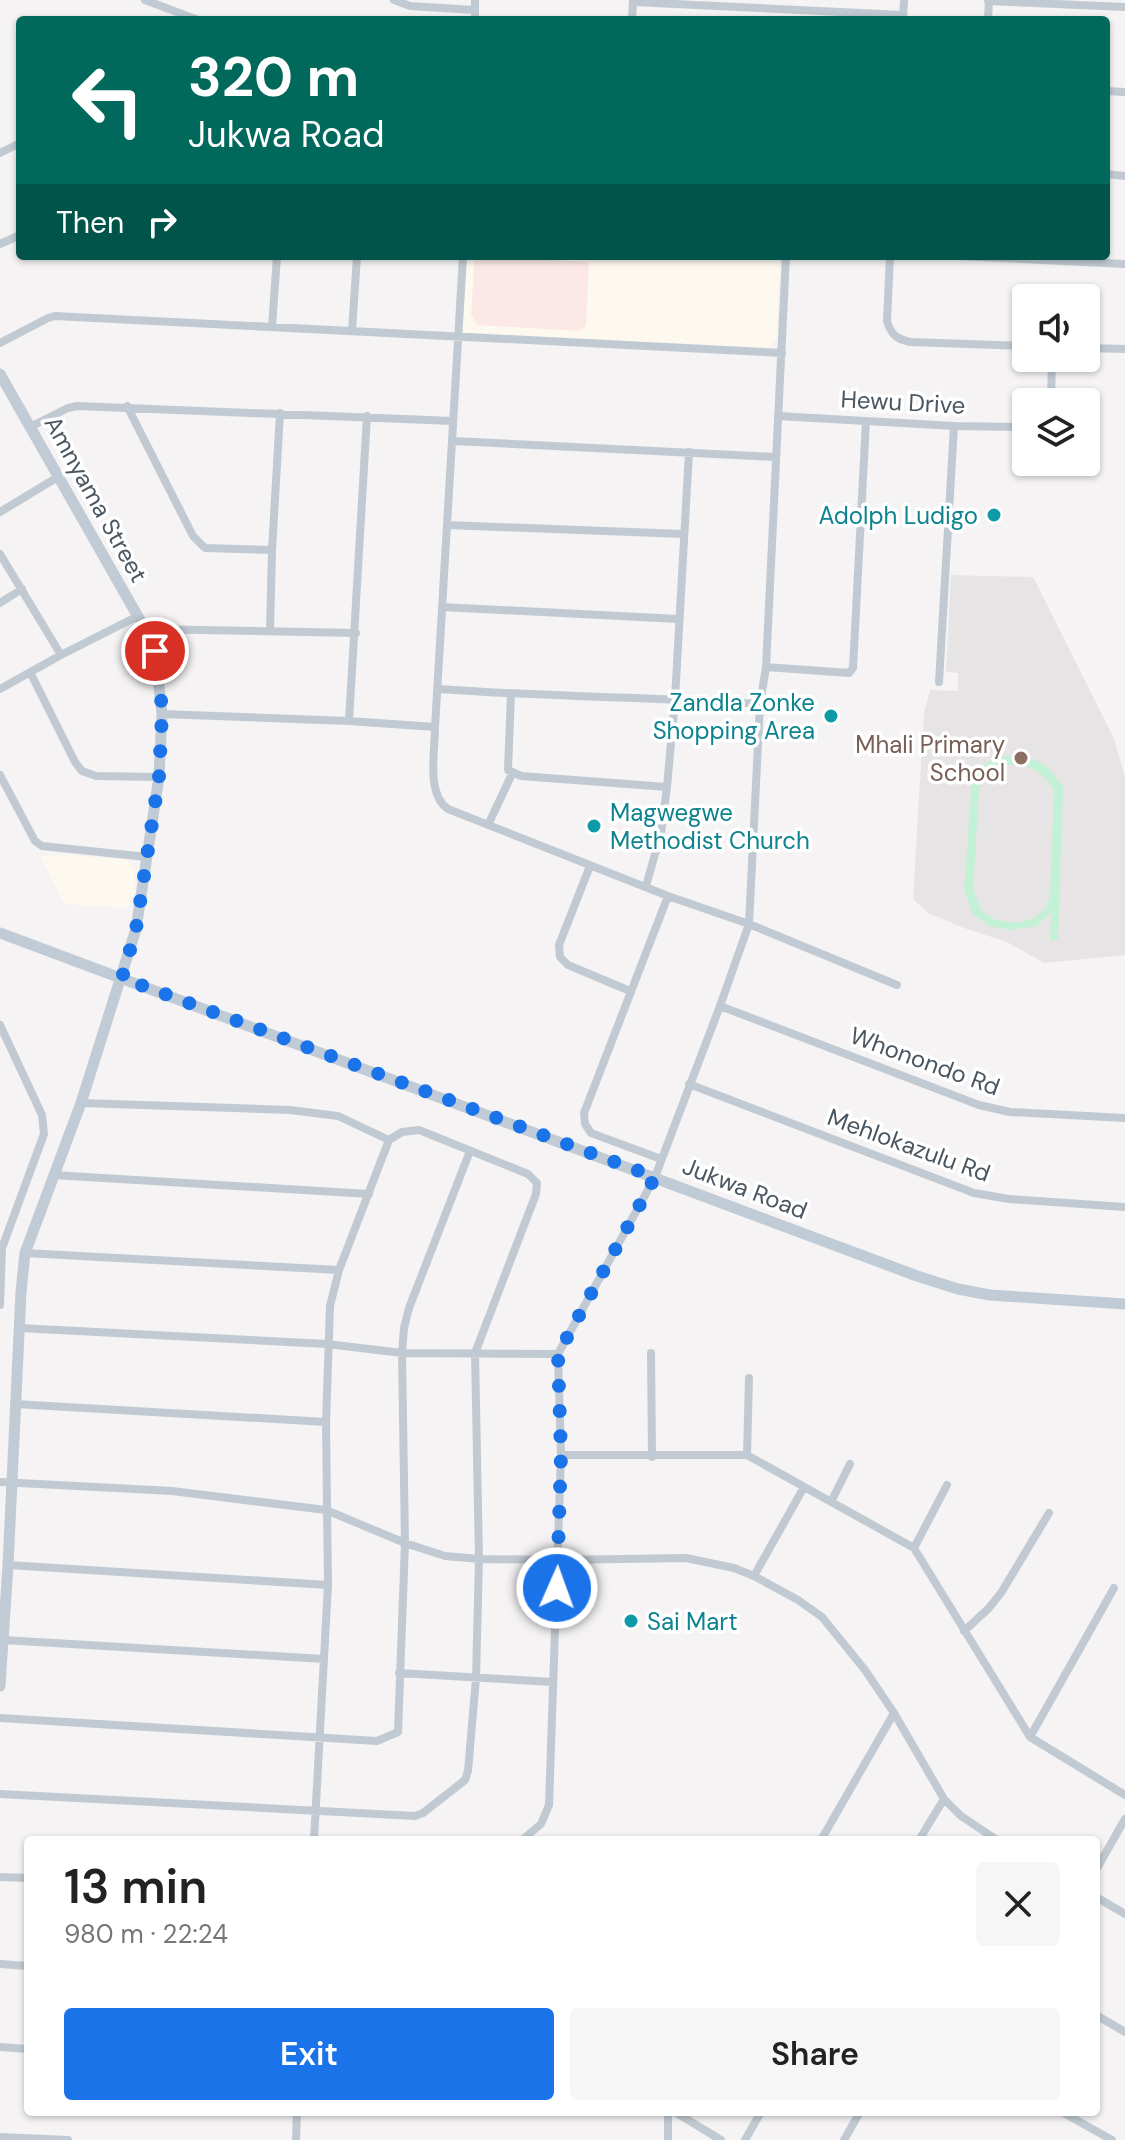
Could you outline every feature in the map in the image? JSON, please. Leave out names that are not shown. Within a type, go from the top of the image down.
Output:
[{"type":"street","points":[[394,0],[410,6],[475,15],[475,0]]},
{"type":"street","points":[[149,1],[188,16]]},
{"type":"street","points":[[633,1],[718,3],[878,16]]},
{"type":"street","points":[[988,1],[1125,7]]},
{"type":"street","points":[[272,327],[277,260]]},
{"type":"street","points":[[352,331],[357,260]]},
{"type":"street","points":[[463,260],[435,727],[434,785],[440,803],[448,809],[590,866],[749,924],[897,985]]},
{"type":"street","points":[[527,1836],[541,1824],[547,1813],[561,1455],[558,1354],[655,1177],[749,924],[760,704],[766,667],[786,260]]},
{"type":"street","points":[[890,260],[887,321],[890,331],[898,339],[1012,346]]},
{"type":"street","points":[[1042,260],[1125,264]]},
{"type":"street","points":[[0,343],[55,316],[782,353]]},
{"type":"street","points":[[1100,348],[1125,349]]},
{"type":"street","name":"Amnyama Street","points":[[0,374],[145,629],[159,667],[162,714],[159,777],[136,929],[81,1103],[25,1253],[15,1404],[6,1483],[8,1565],[0,1686]]},
{"type":"street","points":[[30,427],[73,406],[453,421]]},
{"type":"street","points":[[127,406],[193,536],[205,548],[272,550]]},
{"type":"street","points":[[270,630],[280,413]]},
{"type":"street","points":[[349,721],[367,416]]},
{"type":"street","name":"Hewu Drive","points":[[778,416],[1012,427]]},
{"type":"street","points":[[766,667],[849,673],[853,668],[866,421]]},
{"type":"street","points":[[939,682],[954,426]]},
{"type":"street","points":[[452,441],[776,457]]},
{"type":"street","points":[[646,886],[661,833],[667,787],[689,452]]},
{"type":"street","points":[[0,512],[58,477]]},
{"type":"street","points":[[447,525],[683,534]]},
{"type":"street","points":[[0,554],[61,655]]},
{"type":"street","points":[[0,603],[22,589]]},
{"type":"street","points":[[442,607],[678,619]]},
{"type":"street","points":[[0,689],[136,617]]},
{"type":"street","points":[[145,629],[356,633]]},
{"type":"street","points":[[30,672],[82,771],[96,776],[159,777]]},
{"type":"street","points":[[439,689],[760,704]]},
{"type":"street","points":[[511,694],[508,770],[512,774],[667,787]]},
{"type":"street","points":[[162,714],[435,727]]},
{"type":"street","points":[[488,825],[512,774]]},
{"type":"street","points":[[0,775],[38,844],[147,857]]},
{"type":"street","points":[[590,866],[559,945],[560,957],[568,965],[630,991]]},
{"type":"street","points":[[661,1159],[591,1133],[585,1124],[584,1113],[668,896]]},
{"type":"street","name":"Jukwa Road","points":[[0,933],[917,1276],[958,1289],[1018,1297],[1125,1304]]},
{"type":"street","name":"Whonondo Rd","points":[[720,1006],[979,1105],[1010,1112],[1125,1118]]},
{"type":"street","points":[[0,1025],[42,1115],[44,1134],[4,1239],[0,1305]]},
{"type":"street","name":"Mehlokazulu Rd","points":[[689,1084],[974,1193],[1009,1199],[1125,1207]]},
{"type":"street","points":[[81,1103],[290,1110],[338,1116],[389,1140]]},
{"type":"street","points":[[0,1794],[316,1812],[415,1816],[465,1780],[476,1678],[479,1559],[475,1353],[536,1194],[537,1183],[528,1174],[419,1130],[402,1132],[389,1140],[339,1270],[330,1306],[326,1422],[328,1585],[318,1736],[316,1812],[314,1836]]},
{"type":"street","points":[[0,1718],[377,1741],[398,1732],[405,1543],[404,1328],[470,1151]]},
{"type":"street","points":[[53,1175],[369,1194]]},
{"type":"street","points":[[25,1253],[339,1270]]},
{"type":"street","points":[[1,1284],[21,1292]]},
{"type":"street","points":[[19,1328],[327,1344],[402,1353],[558,1354]]},
{"type":"street","points":[[651,1353],[652,1457]]},
{"type":"street","points":[[747,1455],[749,1378]]},
{"type":"street","points":[[15,1404],[326,1422]]},
{"type":"street","points":[[561,1455],[747,1455],[914,1548],[1030,1737],[1125,1795]]},
{"type":"street","points":[[831,1502],[850,1464]]},
{"type":"street","points":[[6,1483],[172,1491],[326,1510],[445,1556],[558,1560],[686,1558],[714,1562],[754,1576],[822,1617],[865,1670],[894,1713],[944,1799],[961,1816],[991,1836]]},
{"type":"street","points":[[914,1548],[947,1485]]},
{"type":"street","points":[[754,1576],[804,1487]]},
{"type":"street","points":[[964,1631],[1001,1593],[1049,1513]]},
{"type":"street","points":[[8,1565],[328,1585]]},
{"type":"street","points":[[1030,1737],[1114,1588]]},
{"type":"street","points":[[3,1640],[324,1659]]},
{"type":"street","points":[[399,1673],[553,1682]]},
{"type":"street","points":[[823,1836],[894,1713]]},
{"type":"street","points":[[921,1836],[944,1799]]},
{"type":"street","points":[[1100,1863],[1125,1819]]},
{"type":"street","points":[[0,1877],[24,1878]]},
{"type":"street","points":[[1100,1899],[1125,1914]]},
{"type":"street","points":[[0,1964],[24,1966]]},
{"type":"street","points":[[1100,2017],[1125,2032]]},
{"type":"street","points":[[0,2047],[24,2049]]},
{"type":"street","points":[[296,2140],[297,2116]]},
{"type":"street","points":[[668,2116],[668,2140]]},
{"type":"street","points":[[682,2116],[721,2140]]},
{"type":"street","points":[[745,2140],[759,2116]]},
{"type":"street","points":[[844,2140],[858,2116]]},
{"type":"street","points":[[1069,2116],[1112,2140]]},
{"type":"street","points":[[0,2137],[68,2140]]},
{"type":"shaded area","points":[[467,260],[780,260],[776,340],[767,348],[462,332]]},
{"type":"shaded area","points":[[475,260],[589,262],[586,326],[579,331],[477,325],[471,314]]},
{"type":"shaded area","name":"Mhali Primary School","points":[[951,575],[1033,577],[1114,739],[1125,777],[1125,955],[1044,963],[1007,942],[928,913],[913,899],[924,713],[930,690],[958,691],[958,673],[946,672]]},
{"type":"shaded area","points":[[40,856],[128,860],[135,870],[134,894],[127,908],[64,904]]},
{"type":"green space","points":[[1007,757],[1024,757],[1038,762],[1049,769],[1063,787],[1058,940],[1050,940],[1051,913],[1036,926],[1012,930],[989,926],[973,914],[964,889],[972,782],[989,762]],"holes":[[[1015,764],[1038,772],[1054,789],[1050,897],[1044,910],[1034,918],[1016,923],[995,920],[981,910],[973,889],[982,779],[993,767]]]},
{"type":"place","name":"Adolph Ludigo","points":[[994,515]]},
{"type":"place","name":"Zandla Zonke Shopping Area","points":[[831,716]]},
{"type":"place","name":"Mhali Primary School","points":[[1021,758]]},
{"type":"place","name":"Magwegwe Methodist Church","points":[[594,826]]},
{"type":"place","name":"Sai Mart","points":[[631,1621]]},
{"type":"route","points":[[155,651],[162,714],[159,777],[136,929],[122,978],[655,1177],[558,1354],[561,1455],[557,1588]]}]
